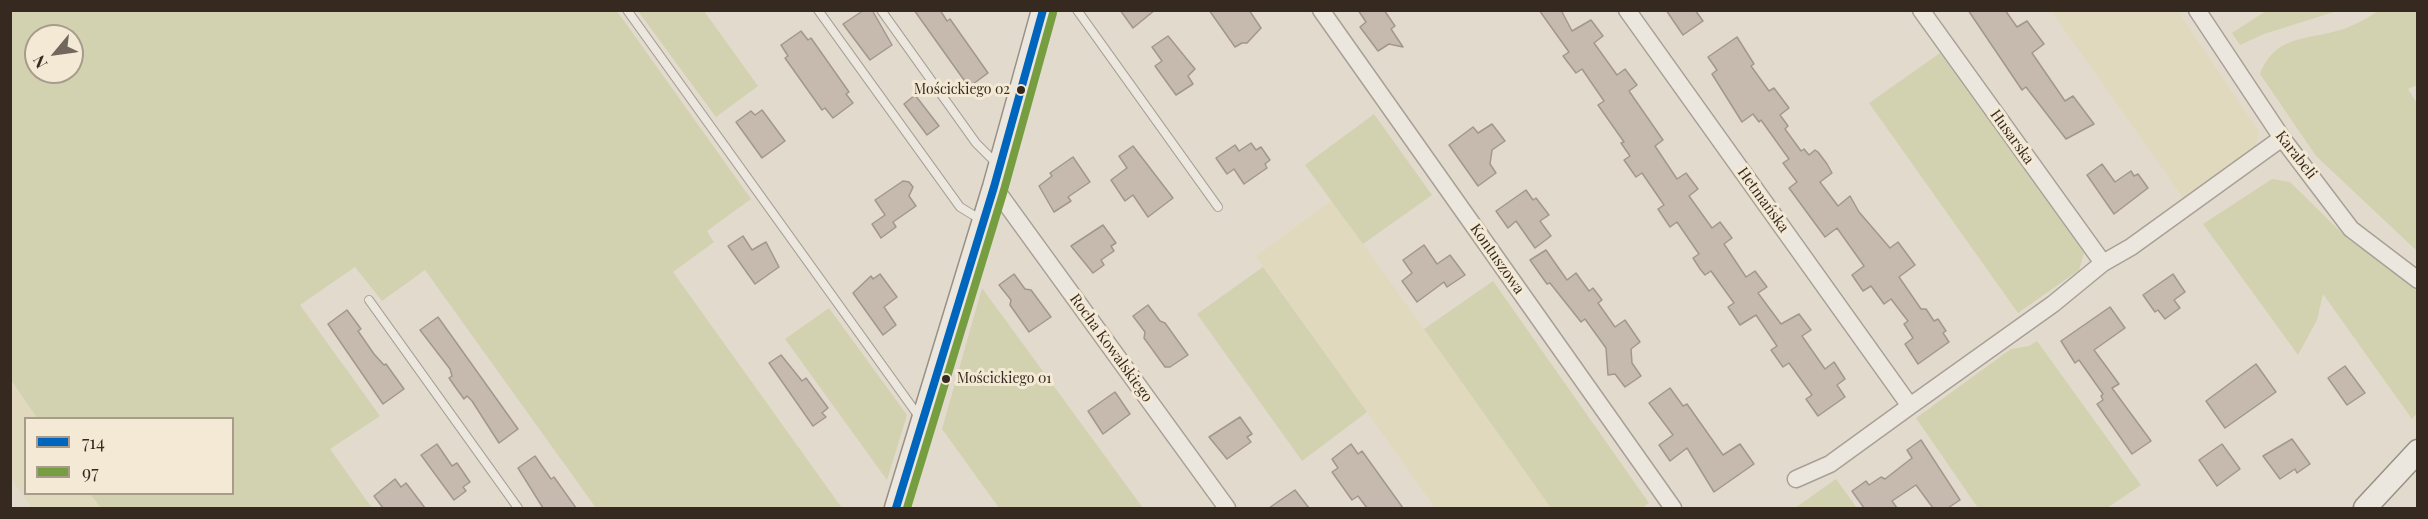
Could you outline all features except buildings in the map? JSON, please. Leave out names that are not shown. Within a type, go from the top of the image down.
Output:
[{"type":"street","name":"Kontuszowa","points":[[1321,10],[1673,508]]},
{"type":"street","name":"Hetmańska","points":[[1627,10],[1910,406]]},
{"type":"street","name":"Husarska","points":[[1921,10],[2103,263]]},
{"type":"street","name":"Karabeli","points":[[2197,10],[2282,138],[2351,229],[2418,280]]},
{"type":"street","points":[[896,508],[984,221],[1040,21]]},
{"type":"street","points":[[1796,479],[1830,464],[2053,304],[2103,263],[2131,247],[2282,138]]},
{"type":"street","name":"Rocha Kowalskiego","points":[[997,176],[1227,508]]},
{"type":"street","points":[[2365,508],[2418,452]]},
{"type":"lane","points":[[627,10],[914,412],[923,420]]},
{"type":"lane","points":[[819,10],[960,207],[984,221]]},
{"type":"lane","points":[[881,10],[997,176]]},
{"type":"lane","points":[[1077,10],[1218,207]]},
{"type":"lane","points":[[369,300],[518,508]]},
{"type":"shaded area","points":[[2051,11],[2178,11],[2259,132],[2255,149],[2184,199]]},
{"type":"shaded area","points":[[1332,200],[1551,508],[1435,508],[1256,256]]},
{"type":"shaded area","points":[[10,380],[36,417],[24,417],[24,495],[91,495],[101,508],[32,508],[11,478]]},
{"type":"green space","points":[[2381,10],[2417,11],[2417,85],[2408,89],[2417,103],[2417,251],[2316,156],[2260,74],[2267,60],[2276,50],[2287,44],[2337,31]]},
{"type":"green space","points":[[10,11],[617,11],[751,199],[707,231],[714,242],[673,272],[842,508],[596,508],[425,270],[382,301],[355,267],[300,305],[380,416],[330,449],[372,508],[101,508],[91,495],[234,495],[234,417],[36,417],[11,380]]},
{"type":"green space","points":[[638,11],[704,11],[758,86],[716,117]]},
{"type":"green space","points":[[2266,11],[2337,11],[2264,34],[2240,45],[2232,33]]},
{"type":"green space","points":[[1940,53],[2084,253],[2079,270],[2018,313],[1869,103]]},
{"type":"green space","points":[[1374,114],[1432,195],[1363,244],[1305,165]]},
{"type":"green space","points":[[2272,179],[2290,182],[2349,240],[2391,268],[2417,291],[2418,412],[2412,419],[2323,294],[2317,320],[2298,355],[2203,224]]},
{"type":"green space","points":[[1263,267],[1367,412],[1302,461],[1197,314]]},
{"type":"green space","points":[[1493,281],[1649,503],[1642,508],[1551,508],[1424,329]]},
{"type":"green space","points":[[982,288],[1143,508],[999,508],[942,429]]},
{"type":"green space","points":[[829,308],[907,415],[887,480],[785,339]]},
{"type":"green space","points":[[2037,341],[2141,485],[2107,508],[1978,508],[1916,418],[2011,349],[2029,346]]},
{"type":"green space","points":[[1836,479],[1857,508],[1795,508]]},
{"type":"transit line","name":"714","points":[[896,508],[994,187],[1043,10]]},
{"type":"transit line","name":"97","points":[[907,508],[1004,190],[1053,13]]},
{"type":"place","name":"Mościckiego 02","points":[[1021,90]]},
{"type":"place","name":"Mościckiego 01","points":[[946,379]]}]
